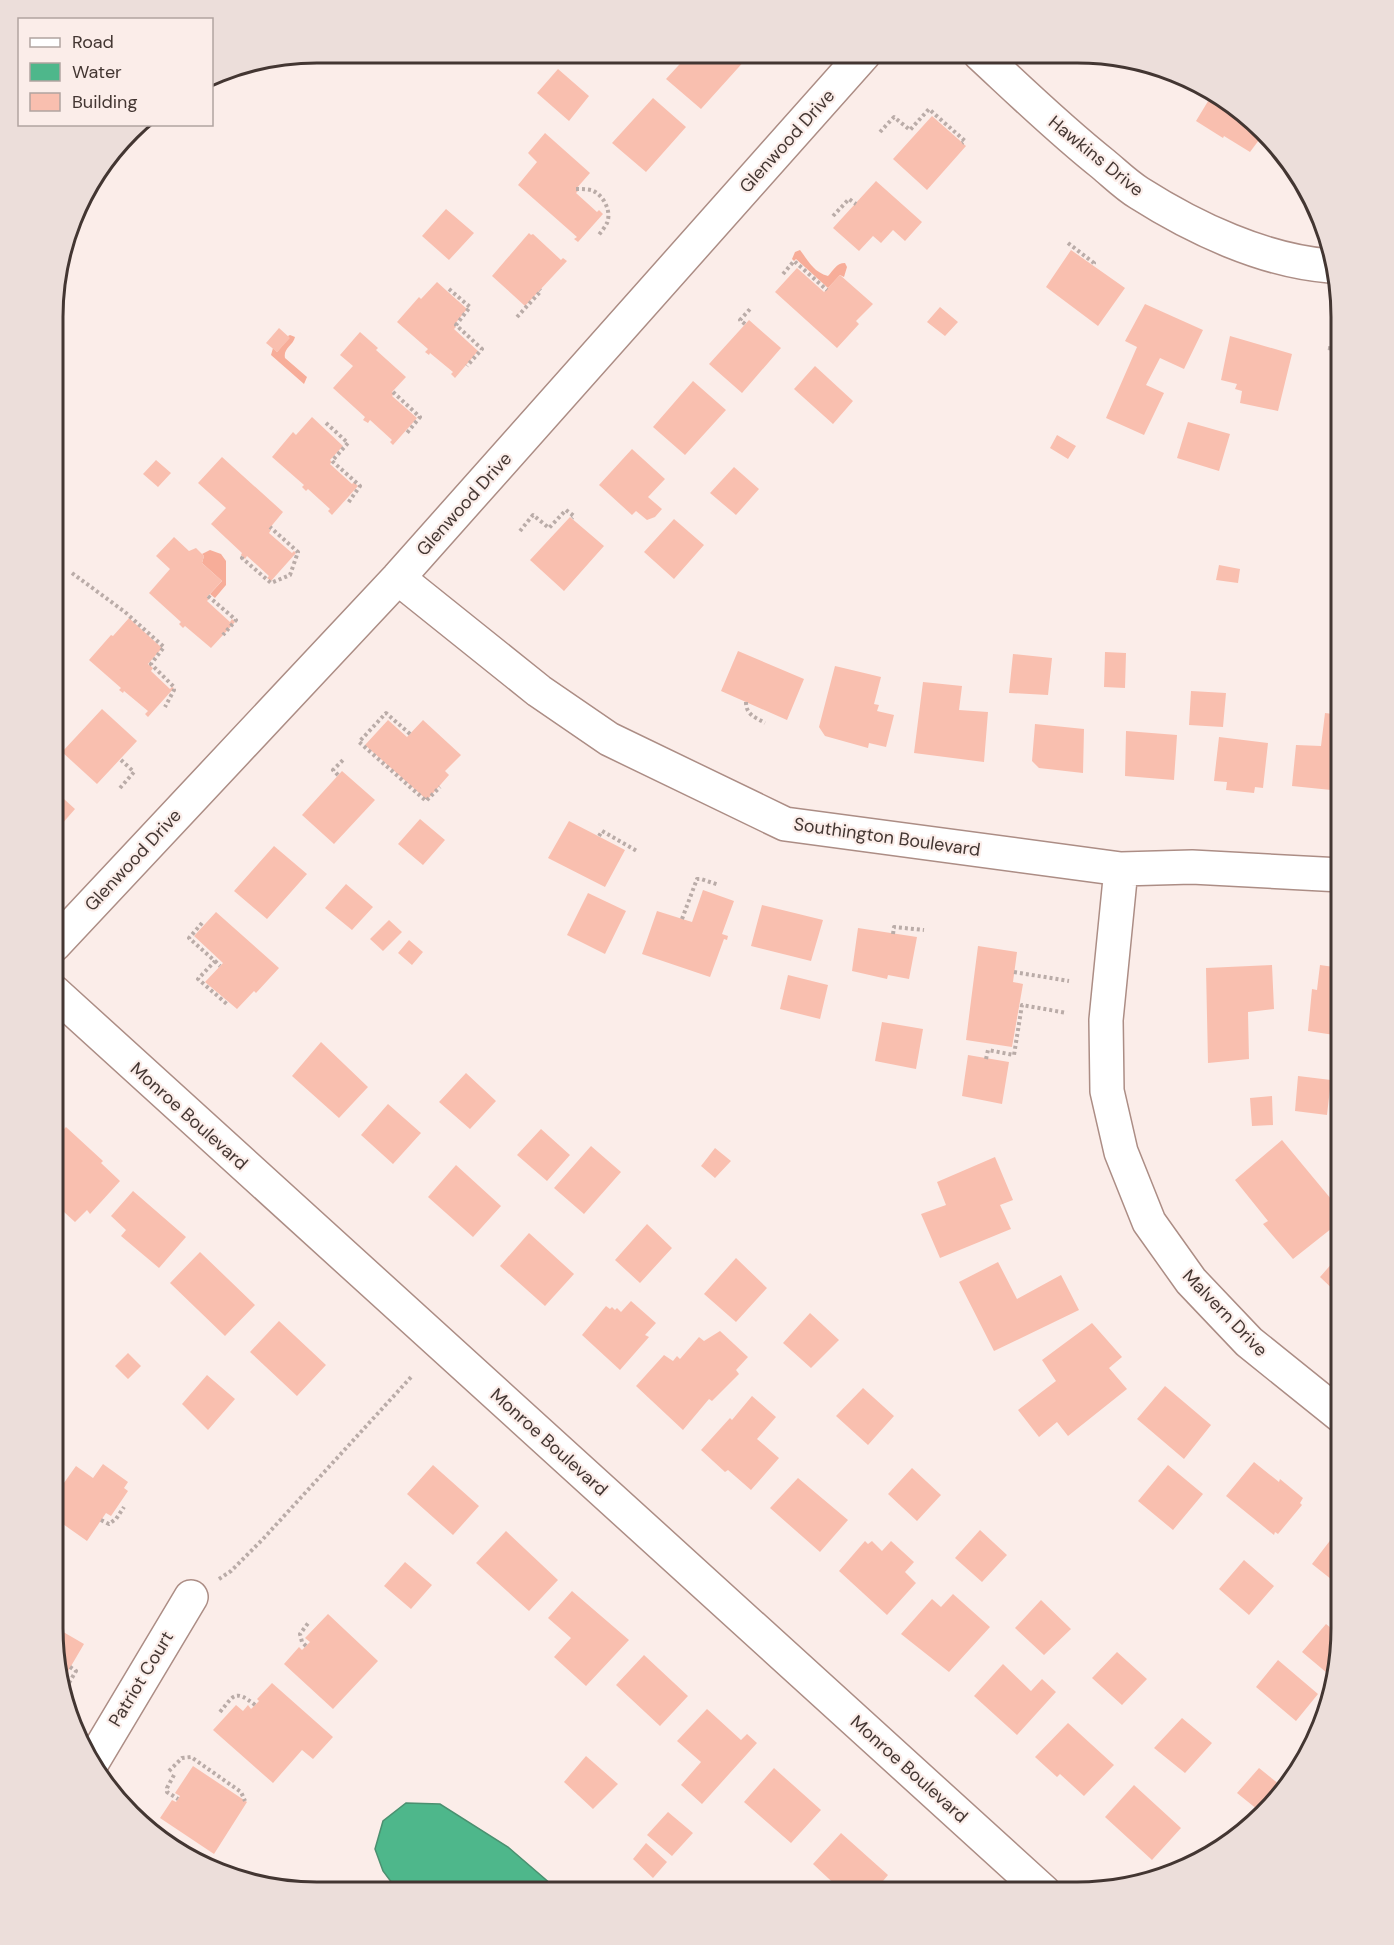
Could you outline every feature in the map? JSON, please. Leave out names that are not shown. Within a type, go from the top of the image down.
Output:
[{"type":"street","name":"Glenwood Drive","points":[[63,935],[398,578],[856,63]]},
{"type":"street","name":"Hawkins Drive","points":[[990,63],[1077,143],[1137,192],[1193,224],[1251,249],[1326,266]]},
{"type":"street","name":"Southington Boulevard","points":[[398,578],[539,691],[609,739],[785,824],[1121,869],[1192,867],[1331,874]]},
{"type":"street","name":"Malvern Drive","points":[[1121,869],[1106,1020],[1107,1091],[1121,1152],[1149,1222],[1191,1281],[1249,1342],[1331,1408]]},
{"type":"street","name":"Monroe Boulevard","points":[[63,1000],[1033,1882]]},
{"type":"street","name":"Patriot Court","points":[[97,1755],[191,1597]]},
{"type":"path","points":[[880,132],[894,117],[910,130],[929,109],[965,141],[962,143]]},
{"type":"path","points":[[576,189],[597,193],[606,205],[608,222],[598,236]]},
{"type":"path","points":[[833,216],[849,199],[856,204]]},
{"type":"path","points":[[1068,243],[1094,263],[1092,265]]},
{"type":"path","points":[[783,274],[794,261],[827,290]]},
{"type":"path","points":[[449,289],[470,307],[456,324],[482,349],[467,366]]},
{"type":"path","points":[[517,317],[540,290]]},
{"type":"path","points":[[746,324],[740,320],[751,308]]},
{"type":"path","points":[[393,392],[420,417],[407,433]]},
{"type":"path","points":[[326,423],[348,443],[332,461],[360,486],[348,502]]},
{"type":"path","points":[[520,531],[533,515],[549,528],[566,510],[574,516],[572,518]]},
{"type":"path","points":[[243,557],[271,583],[290,575],[298,552],[270,527]]},
{"type":"path","points":[[72,573],[125,612],[164,647],[151,664],[174,687],[165,707]]},
{"type":"path","points":[[208,596],[236,620],[223,635]]},
{"type":"path","points":[[746,702],[746,708],[750,714],[765,723]]},
{"type":"path","points":[[410,734],[386,713],[359,742],[426,801],[440,787]]},
{"type":"path","points":[[120,759],[134,772],[120,788]]},
{"type":"path","points":[[338,775],[333,770],[343,760]]},
{"type":"path","points":[[599,836],[602,831],[637,851]]},
{"type":"path","points":[[682,919],[697,879],[719,885]]},
{"type":"path","points":[[202,923],[189,938],[220,966]]},
{"type":"path","points":[[893,934],[894,927],[924,930]]},
{"type":"path","points":[[214,961],[198,979],[228,1005]]},
{"type":"path","points":[[1014,972],[1069,981]]},
{"type":"path","points":[[986,1059],[988,1050],[1014,1055],[1022,1005],[1067,1013]]},
{"type":"path","points":[[191,1597],[231,1571],[263,1539],[412,1376]]},
{"type":"path","points":[[101,1520],[109,1524],[124,1507]]},
{"type":"path","points":[[306,1646],[300,1634],[309,1622]]},
{"type":"path","points":[[69,1683],[76,1671],[70,1667]]},
{"type":"path","points":[[220,1712],[232,1698],[238,1695],[244,1696],[255,1705]]},
{"type":"path","points":[[169,1771],[182,1758],[191,1757],[241,1792],[246,1801]]},
{"type":"path","points":[[174,1775],[167,1792],[177,1799]]},
{"type":"shaded area","points":[[800,250],[815,269],[828,276],[837,266],[845,263],[847,267],[844,277],[840,275],[828,288],[796,259],[794,261],[792,259],[795,252]]},
{"type":"shaded area","points":[[290,335],[295,337],[285,352],[285,358],[307,377],[304,384],[271,355],[273,348],[277,352]]},
{"type":"shaded area","points":[[210,550],[221,554],[226,561],[226,585],[215,598],[210,594],[222,581],[202,563],[204,556],[202,554]]},
{"type":"water","points":[[406,1803],[440,1804],[508,1847],[549,1882],[391,1882],[383,1871],[375,1849],[383,1821]]},
{"type":"building","points":[[681,63],[742,63],[701,109],[666,79]]},
{"type":"building","points":[[558,69],[589,96],[569,121],[537,93]]},
{"type":"building","points":[[653,98],[686,127],[646,172],[612,143]]},
{"type":"building","points":[[1209,100],[1232,115],[1259,140],[1250,152],[1196,121]]},
{"type":"building","points":[[932,116],[966,146],[927,190],[893,159]]},
{"type":"building","points":[[545,133],[590,173],[576,189],[578,191],[576,193],[597,212],[599,210],[603,214],[578,242],[574,239],[577,237],[518,185],[537,162],[528,153]]},
{"type":"building","points":[[876,181],[922,222],[905,241],[893,230],[881,243],[873,236],[859,251],[833,228]]},
{"type":"building","points":[[446,209],[474,233],[449,260],[422,236]]},
{"type":"building","points":[[529,233],[533,234],[561,260],[563,258],[567,261],[525,306],[492,276]]},
{"type":"building","points":[[1071,250],[1125,288],[1098,326],[1046,287]]},
{"type":"building","points":[[797,268],[824,292],[840,275],[873,304],[856,321],[859,324],[837,348],[775,292]]},
{"type":"building","points":[[437,282],[467,309],[454,325],[456,327],[454,329],[478,351],[455,378],[451,374],[453,372],[430,353],[429,355],[425,352],[428,349],[397,322],[419,297],[421,299]]},
{"type":"building","points":[[1145,304],[1203,330],[1184,369],[1160,358],[1146,385],[1164,393],[1144,435],[1106,418],[1137,347],[1125,341]]},
{"type":"building","points":[[940,307],[958,322],[945,336],[927,322]]},
{"type":"building","points":[[749,320],[781,348],[742,393],[709,364]]},
{"type":"building","points":[[279,328],[290,338],[277,352],[266,343]]},
{"type":"building","points":[[360,332],[406,377],[392,392],[394,394],[392,396],[417,418],[393,445],[390,442],[392,440],[370,420],[368,423],[363,420],[365,417],[333,388],[353,366],[340,355]]},
{"type":"building","points":[[1230,336],[1292,354],[1278,411],[1240,403],[1242,391],[1235,389],[1237,384],[1221,380]]},
{"type":"building","points":[[815,366],[853,401],[833,424],[794,389]]},
{"type":"building","points":[[693,381],[726,410],[685,455],[653,427]]},
{"type":"building","points":[[312,417],[343,446],[330,460],[332,462],[330,464],[352,484],[354,482],[358,486],[332,515],[328,511],[330,509],[308,489],[306,491],[302,487],[304,485],[272,457],[293,432],[296,435]]},
{"type":"building","points":[[1188,422],[1230,434],[1219,471],[1177,458]]},
{"type":"building","points":[[1057,435],[1076,446],[1068,459],[1050,448]]},
{"type":"building","points":[[632,449],[665,479],[648,497],[662,509],[655,517],[647,520],[636,511],[632,515],[599,485]]},
{"type":"building","points":[[222,457],[283,512],[269,529],[271,530],[269,533],[292,553],[294,551],[296,553],[271,581],[267,578],[269,576],[247,556],[245,559],[242,553],[211,524],[226,508],[198,483]]},
{"type":"building","points":[[156,460],[171,473],[158,487],[143,474]]},
{"type":"building","points":[[734,467],[759,489],[736,515],[710,493]]},
{"type":"building","points":[[570,517],[604,546],[564,591],[530,560]]},
{"type":"building","points":[[674,519],[704,545],[674,579],[644,552]]},
{"type":"building","points":[[174,537],[189,551],[196,548],[204,556],[202,563],[222,581],[207,597],[209,599],[207,601],[230,622],[232,619],[235,622],[211,648],[185,626],[183,628],[179,624],[181,622],[149,593],[170,569],[156,556]]},
{"type":"building","points":[[1219,565],[1240,569],[1238,583],[1216,580]]},
{"type":"building","points":[[129,618],[162,648],[148,664],[153,668],[151,671],[170,689],[174,688],[148,717],[145,714],[148,711],[124,691],[123,693],[119,690],[121,688],[89,660]]},
{"type":"building","points":[[738,651],[804,679],[787,720],[721,691]]},
{"type":"building","points":[[1105,652],[1126,653],[1125,688],[1104,687]]},
{"type":"building","points":[[1013,654],[1052,658],[1048,695],[1009,693]]},
{"type":"building","points":[[835,666],[881,677],[874,704],[879,705],[877,711],[894,715],[886,747],[869,743],[868,748],[825,736],[819,727]]},
{"type":"building","points":[[923,682],[962,686],[959,710],[988,712],[984,762],[914,753]]},
{"type":"building","points":[[1191,691],[1226,693],[1223,727],[1189,725]]},
{"type":"building","points":[[102,709],[137,741],[97,784],[63,751]]},
{"type":"building","points":[[1325,713],[1331,714],[1331,790],[1292,786],[1296,745],[1321,746]]},
{"type":"building","points":[[388,720],[407,737],[423,720],[461,755],[445,771],[449,775],[427,800],[365,745]]},
{"type":"building","points":[[1035,724],[1084,729],[1083,773],[1039,768],[1032,761]]},
{"type":"building","points":[[1126,731],[1177,735],[1174,780],[1125,776]]},
{"type":"building","points":[[1219,737],[1268,743],[1263,788],[1255,787],[1254,793],[1226,790],[1227,782],[1214,781]]},
{"type":"building","points":[[342,771],[375,800],[334,844],[302,815]]},
{"type":"building","points":[[63,798],[75,809],[63,823]]},
{"type":"building","points":[[420,819],[445,840],[423,865],[398,844]]},
{"type":"building","points":[[569,821],[625,850],[605,887],[548,858]]},
{"type":"building","points":[[274,846],[307,874],[267,919],[234,891]]},
{"type":"building","points":[[346,884],[373,907],[352,930],[325,908]]},
{"type":"building","points":[[703,890],[734,901],[722,934],[728,936],[727,940],[724,939],[710,977],[642,954],[657,911],[692,922]]},
{"type":"building","points":[[588,893],[626,911],[605,954],[567,935]]},
{"type":"building","points":[[762,905],[823,920],[811,961],[751,946]]},
{"type":"building","points":[[216,912],[279,968],[256,993],[254,991],[237,1009],[205,982],[223,963],[194,936]]},
{"type":"building","points":[[389,920],[402,932],[383,951],[370,939]]},
{"type":"building","points":[[858,928],[917,937],[909,979],[888,975],[887,979],[852,971]]},
{"type":"building","points":[[409,940],[423,952],[412,965],[398,953]]},
{"type":"building","points":[[978,946],[1017,952],[1013,982],[1023,984],[1012,1047],[966,1040]]},
{"type":"building","points":[[1272,965],[1274,1009],[1248,1012],[1249,1059],[1208,1063],[1206,968]]},
{"type":"building","points":[[1320,965],[1331,967],[1331,1034],[1308,1031],[1312,989],[1317,990]]},
{"type":"building","points":[[788,975],[828,985],[820,1019],[780,1009]]},
{"type":"building","points":[[882,1022],[923,1029],[916,1069],[875,1061]]},
{"type":"building","points":[[321,1042],[368,1087],[339,1118],[292,1076]]},
{"type":"building","points":[[968,1055],[1009,1062],[1002,1104],[962,1096]]},
{"type":"building","points":[[466,1073],[496,1101],[470,1129],[439,1102]]},
{"type":"building","points":[[1298,1076],[1331,1080],[1327,1115],[1295,1111]]},
{"type":"building","points":[[1272,1096],[1273,1125],[1252,1126],[1250,1098]]},
{"type":"building","points":[[388,1104],[421,1133],[393,1164],[361,1135]]},
{"type":"building","points":[[66,1127],[103,1161],[101,1163],[120,1181],[90,1214],[87,1210],[75,1222],[63,1211],[63,1130]]},
{"type":"building","points":[[541,1129],[570,1155],[547,1181],[517,1155]]},
{"type":"building","points":[[1282,1140],[1331,1199],[1331,1229],[1293,1259],[1263,1224],[1268,1221],[1235,1180]]},
{"type":"building","points":[[591,1146],[621,1172],[584,1214],[554,1188]]},
{"type":"building","points":[[715,1148],[731,1161],[715,1178],[701,1166]]},
{"type":"building","points":[[995,1157],[1013,1200],[1000,1205],[1011,1229],[940,1258],[921,1214],[946,1205],[937,1182]]},
{"type":"building","points":[[456,1165],[501,1206],[473,1237],[428,1197]]},
{"type":"building","points":[[133,1191],[186,1237],[159,1268],[121,1236],[126,1230],[111,1216]]},
{"type":"building","points":[[647,1224],[672,1248],[640,1283],[615,1260]]},
{"type":"building","points":[[529,1233],[574,1274],[545,1306],[500,1266]]},
{"type":"building","points":[[200,1252],[255,1305],[225,1336],[170,1283]]},
{"type":"building","points":[[736,1258],[767,1288],[736,1322],[704,1294]]},
{"type":"building","points":[[998,1262],[1017,1299],[1061,1275],[1079,1310],[994,1351],[959,1282]]},
{"type":"building","points":[[1331,1264],[1331,1287],[1320,1277]]},
{"type":"building","points":[[631,1301],[656,1323],[645,1335],[649,1337],[620,1370],[582,1335],[606,1306],[615,1310],[617,1308],[621,1312]]},
{"type":"building","points":[[810,1313],[839,1340],[811,1368],[783,1343]]},
{"type":"building","points":[[279,1321],[326,1365],[297,1396],[250,1352]]},
{"type":"building","points":[[1092,1323],[1122,1357],[1109,1368],[1127,1389],[1068,1436],[1057,1422],[1039,1437],[1018,1410],[1056,1381],[1042,1360]]},
{"type":"building","points":[[720,1331],[748,1357],[736,1370],[739,1374],[712,1401],[709,1399],[683,1430],[636,1386],[664,1355],[673,1361],[677,1356],[680,1359],[699,1337],[704,1341]]},
{"type":"building","points":[[128,1353],[141,1366],[128,1379],[115,1366]]},
{"type":"building","points":[[207,1375],[235,1399],[208,1430],[182,1404]]},
{"type":"building","points":[[1165,1386],[1211,1425],[1184,1459],[1137,1419]]},
{"type":"building","points":[[863,1388],[894,1416],[868,1445],[836,1416]]},
{"type":"building","points":[[752,1396],[776,1417],[757,1439],[779,1458],[751,1490],[728,1470],[725,1472],[701,1450],[730,1418],[732,1420]]},
{"type":"building","points":[[1254,1462],[1303,1498],[1300,1503],[1302,1505],[1278,1534],[1275,1532],[1274,1535],[1226,1496]]},
{"type":"building","points":[[103,1464],[128,1482],[124,1488],[128,1491],[111,1516],[106,1513],[87,1541],[63,1524],[63,1484],[76,1466],[93,1478]]},
{"type":"building","points":[[433,1465],[479,1506],[453,1535],[407,1494]]},
{"type":"building","points":[[1168,1465],[1203,1494],[1173,1530],[1138,1501]]},
{"type":"building","points":[[912,1468],[941,1495],[917,1521],[888,1494]]},
{"type":"building","points":[[798,1478],[848,1520],[820,1552],[770,1508]]},
{"type":"building","points":[[980,1530],[1007,1555],[982,1582],[955,1558]]},
{"type":"building","points":[[506,1531],[558,1580],[529,1611],[476,1563]]},
{"type":"building","points":[[1331,1539],[1331,1579],[1312,1564]]},
{"type":"building","points":[[865,1541],[868,1544],[872,1541],[882,1551],[891,1541],[914,1562],[905,1572],[916,1583],[887,1615],[839,1571]]},
{"type":"building","points":[[1244,1560],[1274,1586],[1249,1615],[1219,1589]]},
{"type":"building","points":[[405,1562],[432,1585],[411,1609],[384,1586]]},
{"type":"building","points":[[572,1591],[629,1640],[586,1686],[554,1657],[571,1638],[548,1618]]},
{"type":"building","points":[[953,1594],[990,1627],[949,1672],[901,1634],[932,1599],[941,1607]]},
{"type":"building","points":[[1041,1600],[1071,1629],[1044,1655],[1015,1628]]},
{"type":"building","points":[[328,1614],[378,1661],[333,1709],[284,1664],[299,1647],[302,1650],[310,1642],[305,1638]]},
{"type":"building","points":[[1326,1624],[1331,1628],[1327,1673],[1302,1652]]},
{"type":"building","points":[[63,1632],[84,1644],[67,1673]]},
{"type":"building","points":[[1117,1652],[1147,1679],[1122,1705],[1092,1678]]},
{"type":"building","points":[[644,1655],[688,1696],[660,1726],[616,1685]]},
{"type":"building","points":[[1278,1660],[1318,1694],[1296,1721],[1256,1687]]},
{"type":"building","points":[[1003,1664],[1031,1691],[1042,1679],[1056,1692],[1017,1735],[974,1696]]},
{"type":"building","points":[[272,1683],[333,1737],[313,1759],[302,1750],[273,1783],[213,1730],[236,1705],[243,1711],[248,1705],[251,1709]]},
{"type":"building","points":[[707,1709],[741,1740],[747,1734],[757,1743],[702,1804],[681,1785],[701,1762],[677,1741]]},
{"type":"building","points":[[1182,1718],[1212,1743],[1185,1773],[1154,1748]]},
{"type":"building","points":[[1068,1723],[1114,1765],[1084,1796],[1060,1774],[1057,1777],[1035,1757]]},
{"type":"building","points":[[586,1756],[618,1784],[593,1809],[564,1782]]},
{"type":"building","points":[[193,1766],[247,1802],[214,1854],[160,1818],[172,1800],[176,1802],[180,1796],[175,1793]]},
{"type":"building","points":[[774,1768],[821,1810],[791,1843],[744,1802]]},
{"type":"building","points":[[1259,1768],[1278,1784],[1256,1809],[1237,1793]]},
{"type":"building","points":[[1134,1785],[1181,1828],[1152,1860],[1105,1817]]},
{"type":"building","points":[[668,1812],[693,1833],[672,1856],[647,1835]]},
{"type":"building","points":[[841,1833],[888,1875],[882,1882],[832,1882],[813,1864]]},
{"type":"building","points":[[646,1843],[667,1862],[653,1878],[633,1859]]}]
